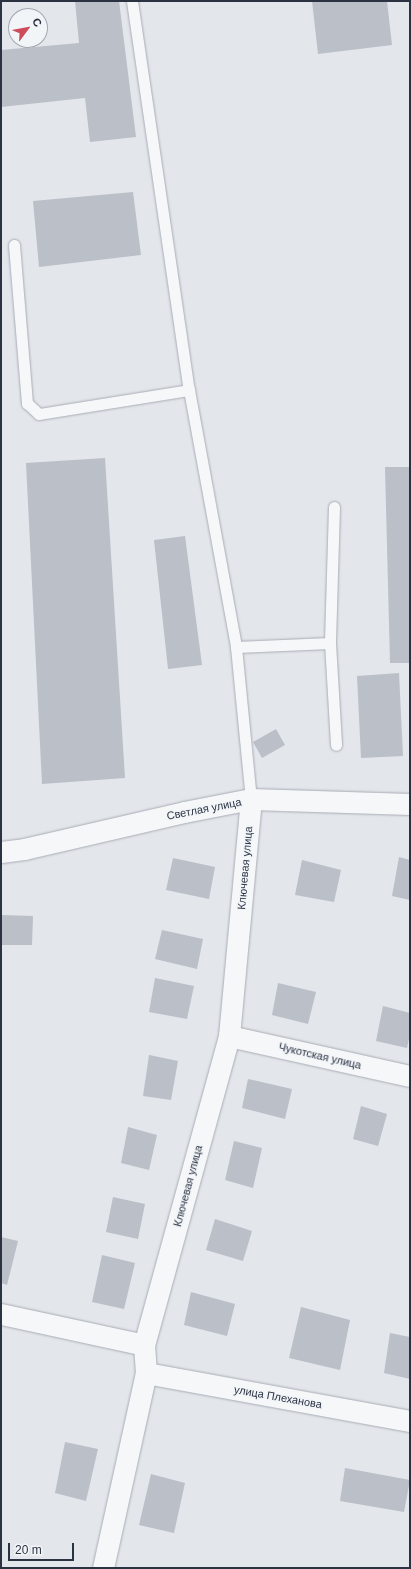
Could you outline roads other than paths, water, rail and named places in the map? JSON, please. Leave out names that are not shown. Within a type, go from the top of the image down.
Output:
[{"type":"street","name":"Светлая улица","points":[[1,852],[251,799],[410,804]]},
{"type":"street","name":"Ключевая улица","points":[[103,1568],[146,1373],[144,1345],[229,1036],[251,799]]},
{"type":"street","name":"Чукотская улица","points":[[229,1036],[410,1076]]},
{"type":"street","points":[[1,1314],[144,1345]]},
{"type":"street","name":"улица Плеханова","points":[[146,1373],[410,1421]]},
{"type":"lane","points":[[132,1],[189,390],[236,647],[251,799]]},
{"type":"lane","points":[[14,245],[26,403],[39,414],[189,390]]},
{"type":"lane","points":[[334,507],[330,643],[336,745]]},
{"type":"lane","points":[[236,647],[330,643]]}]
